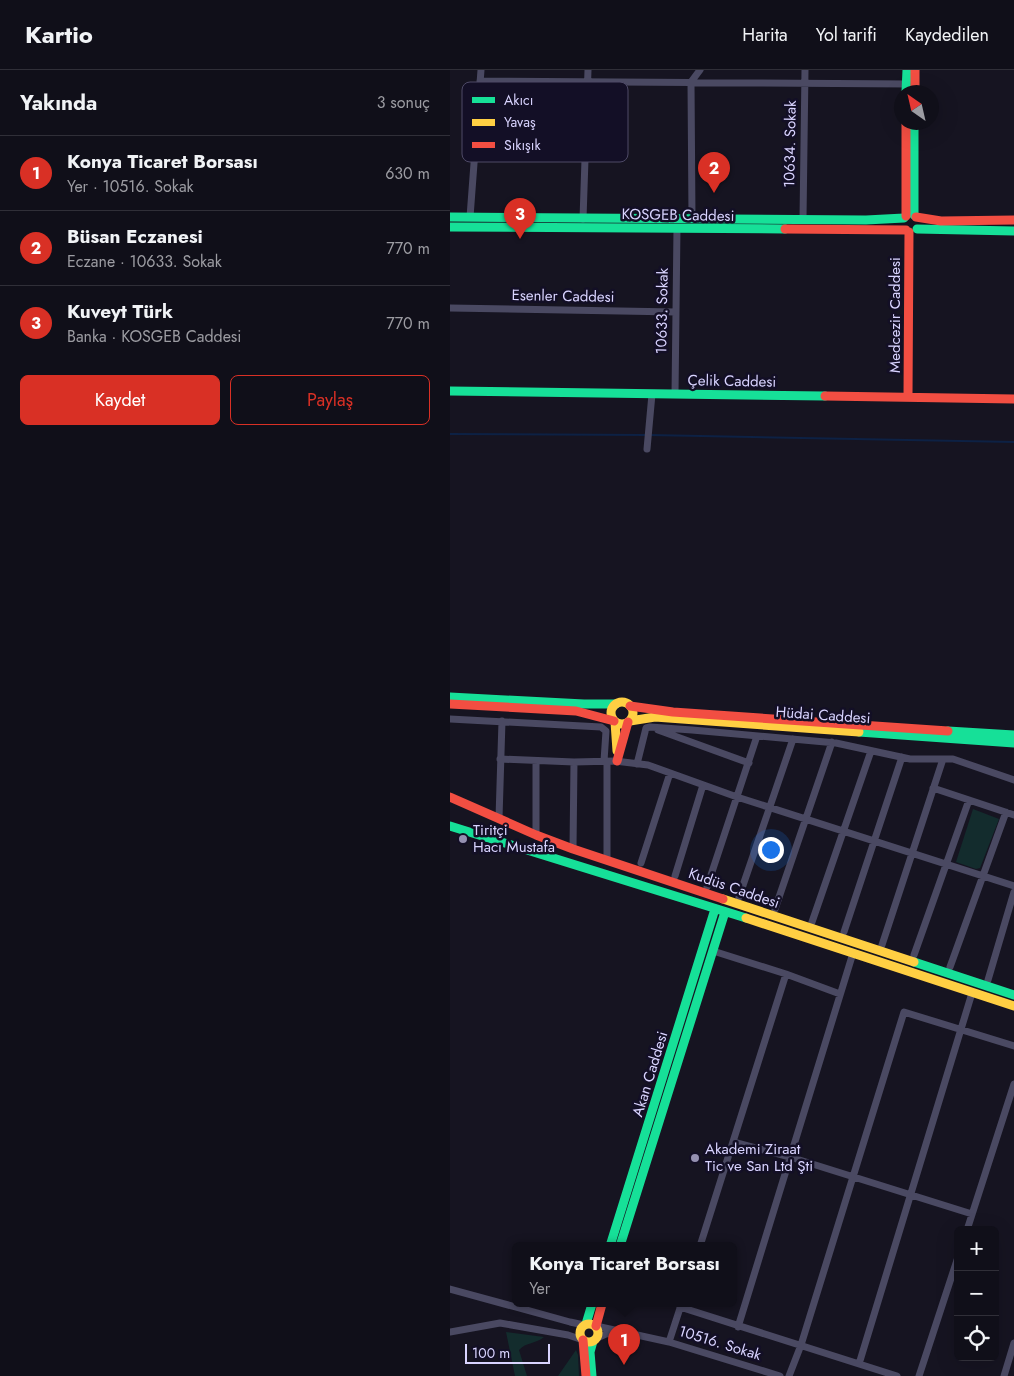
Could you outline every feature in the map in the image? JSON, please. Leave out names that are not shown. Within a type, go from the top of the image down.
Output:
[{"type":"street","points":[[480,70],[480,81],[804,83],[894,87]]},
{"type":"street","points":[[588,70],[588,82]]},
{"type":"street","points":[[692,218],[691,82],[700,70]]},
{"type":"street","name":"10634. Sokak","points":[[802,219],[805,70]]},
{"type":"street","points":[[907,70],[910,85]]},
{"type":"street","points":[[912,85],[915,70]]},
{"type":"street","points":[[906,130],[910,217],[919,224],[910,231],[903,226],[910,217],[914,130]]},
{"type":"street","points":[[470,218],[474,162]]},
{"type":"street","points":[[583,219],[585,162]]},
{"type":"street","name":"KOSGEB Caddesi","points":[[450,217],[583,219],[910,217],[941,221],[1014,220]]},
{"type":"street","name":"KOSGEB Caddesi","points":[[450,226],[1014,231]]},
{"type":"street","name":"10633. Sokak","points":[[675,394],[677,228]]},
{"type":"street","name":"Medcezir Caddesi","points":[[908,397],[910,231]]},
{"type":"street","name":"Esenler Caddesi","points":[[450,308],[676,312]]},
{"type":"street","name":"Çelik Caddesi","points":[[450,391],[1014,399]]},
{"type":"street","points":[[647,450],[652,394]]},
{"type":"street","points":[[450,697],[584,704],[616,704],[623,702],[630,706],[633,715],[617,761]]},
{"type":"street","points":[[450,704],[576,711],[623,724],[629,722]]},
{"type":"street","points":[[616,704],[611,709],[611,713],[615,722],[617,761]]},
{"type":"street","name":"Hüdai Caddesi","points":[[630,706],[673,712],[1014,735]]},
{"type":"street","name":"Hüdai Caddesi","points":[[629,722],[656,717],[1014,742]]},
{"type":"street","points":[[450,719],[602,727],[606,730],[607,860]]},
{"type":"street","points":[[499,818],[502,721]]},
{"type":"street","points":[[637,764],[646,728],[650,728],[832,742],[902,757],[953,759],[1014,780]]},
{"type":"street","points":[[650,728],[749,763]]},
{"type":"street","points":[[708,887],[757,736]]},
{"type":"street","points":[[739,897],[793,739]]},
{"type":"street","points":[[776,910],[832,742]]},
{"type":"street","points":[[812,922],[871,751]]},
{"type":"street","points":[[844,932],[902,757]]},
{"type":"street","points":[[500,759],[574,762],[617,761],[648,765],[737,797],[1014,886]]},
{"type":"street","points":[[882,945],[943,759]]},
{"type":"street","points":[[536,760],[536,835]]},
{"type":"street","points":[[573,848],[574,762]]},
{"type":"street","points":[[641,863],[670,773]]},
{"type":"street","points":[[675,876],[703,785]]},
{"type":"street","points":[[933,788],[1014,815]]},
{"type":"street","name":"Kudüs Caddesi","points":[[450,797],[536,835],[607,860],[1014,995]]},
{"type":"street","points":[[914,955],[969,800]]},
{"type":"street","points":[[450,802],[461,802]]},
{"type":"street","points":[[950,967],[1006,812]]},
{"type":"street","name":"Kudüs Caddesi","points":[[450,826],[725,912],[1014,1006]]},
{"type":"street","points":[[988,980],[1014,892]]},
{"type":"street","name":"Akan Caddesi","points":[[611,1242],[715,909]]},
{"type":"street","name":"Akan Caddesi","points":[[621,1242],[725,912]]},
{"type":"street","points":[[713,952],[786,974],[840,994]]},
{"type":"street","points":[[738,1326],[853,953]]},
{"type":"street","points":[[701,1242],[786,974]]},
{"type":"street","points":[[858,1364],[972,993]]},
{"type":"street","points":[[789,1376],[904,1012],[1014,1046]]},
{"type":"street","points":[[968,1226],[1014,1084]]},
{"type":"street","points":[[733,1142],[790,1157],[972,1214]]},
{"type":"street","points":[[919,1376],[954,1269]]},
{"type":"street","points":[[450,1289],[512,1306]]},
{"type":"street","points":[[515,1307],[570,1322],[596,1326]]},
{"type":"street","points":[[586,1376],[580,1332],[591,1307]]},
{"type":"street","points":[[592,1376],[590,1352],[598,1331],[596,1326],[601,1307]]},
{"type":"street","points":[[669,1342],[680,1307]]},
{"type":"street","points":[[686,1307],[738,1326],[897,1376]]},
{"type":"street","points":[[450,1332],[500,1323],[568,1335],[587,1342],[606,1334],[623,1332]]},
{"type":"street","name":"10516. Sokak","points":[[596,1326],[669,1342],[780,1376]]},
{"type":"street","points":[[1004,1376],[1014,1342]]},
{"type":"green space","points":[[973,809],[999,819],[980,868],[976,869],[956,862]]},
{"type":"green space","points":[[506,1332],[544,1337],[519,1350],[527,1376],[515,1376]]},
{"type":"green space","points":[[576,1350],[579,1376],[558,1376]]},
{"type":"waterway","points":[[450,434],[645,435]]},
{"type":"waterway","points":[[650,435],[1014,442]]},
{"type":"traffic: fast","points":[[906,85],[907,70]]},
{"type":"traffic: fast","points":[[914,130],[914,215]]},
{"type":"traffic: fast","points":[[450,217],[866,220],[904,218]]},
{"type":"traffic: fast","points":[[450,227],[785,229]]},
{"type":"traffic: fast","points":[[917,229],[1014,231]]},
{"type":"traffic: fast","points":[[450,391],[825,396]]},
{"type":"traffic: fast","points":[[450,697],[616,704]]},
{"type":"traffic: fast","points":[[948,731],[1014,735]]},
{"type":"traffic: fast","points":[[859,732],[1014,743]]},
{"type":"traffic: fast","points":[[450,826],[746,918]]},
{"type":"traffic: fast","points":[[611,1242],[715,909]]},
{"type":"traffic: fast","points":[[621,1242],[725,912]]},
{"type":"traffic: fast","points":[[914,962],[1014,995]]},
{"type":"traffic: fast","points":[[586,1324],[591,1307]]},
{"type":"traffic: fast","points":[[592,1376],[590,1352],[593,1341]]},
{"type":"traffic: slow","points":[[622,702],[630,705],[633,713],[630,721],[622,724],[614,721],[611,713],[614,705],[622,702]]},
{"type":"traffic: slow","points":[[630,721],[655,717],[859,732]]},
{"type":"traffic: slow","points":[[615,722],[617,751]]},
{"type":"traffic: slow","points":[[723,899],[914,962]]},
{"type":"traffic: slow","points":[[746,918],[1014,1006]]},
{"type":"traffic: slow","points":[[585,1324],[593,1324],[598,1329],[598,1333],[596,1340],[585,1342],[580,1337],[580,1329],[585,1324]]},
{"type":"traffic: jam","points":[[915,70],[915,85]]},
{"type":"traffic: jam","points":[[906,130],[906,216]]},
{"type":"traffic: jam","points":[[916,217],[941,221],[1014,220]]},
{"type":"traffic: jam","points":[[785,229],[906,230]]},
{"type":"traffic: jam","points":[[908,397],[909,232]]},
{"type":"traffic: jam","points":[[825,396],[1014,399]]},
{"type":"traffic: jam","points":[[450,704],[576,711],[614,721]]},
{"type":"traffic: jam","points":[[630,706],[673,712],[948,731]]},
{"type":"traffic: jam","points":[[617,761],[628,722]]},
{"type":"traffic: jam","points":[[450,797],[536,835],[573,849],[723,899]]},
{"type":"traffic: jam","points":[[596,1326],[601,1307]]},
{"type":"traffic: jam","points":[[583,1340],[586,1376]]},
{"type":"place","name":"Büsan Eczanesi","points":[[714,193]]},
{"type":"place","name":"Kuveyt Türk","points":[[520,239]]},
{"type":"place","name":"Tiritçi Hacı Mustafa","points":[[463,839]]},
{"type":"place","name":"Akademi Ziraat Tic ve San Ltd Şti","points":[[695,1158]]},
{"type":"place","name":"Konya Ticaret Borsası","points":[[624,1365]]}]
